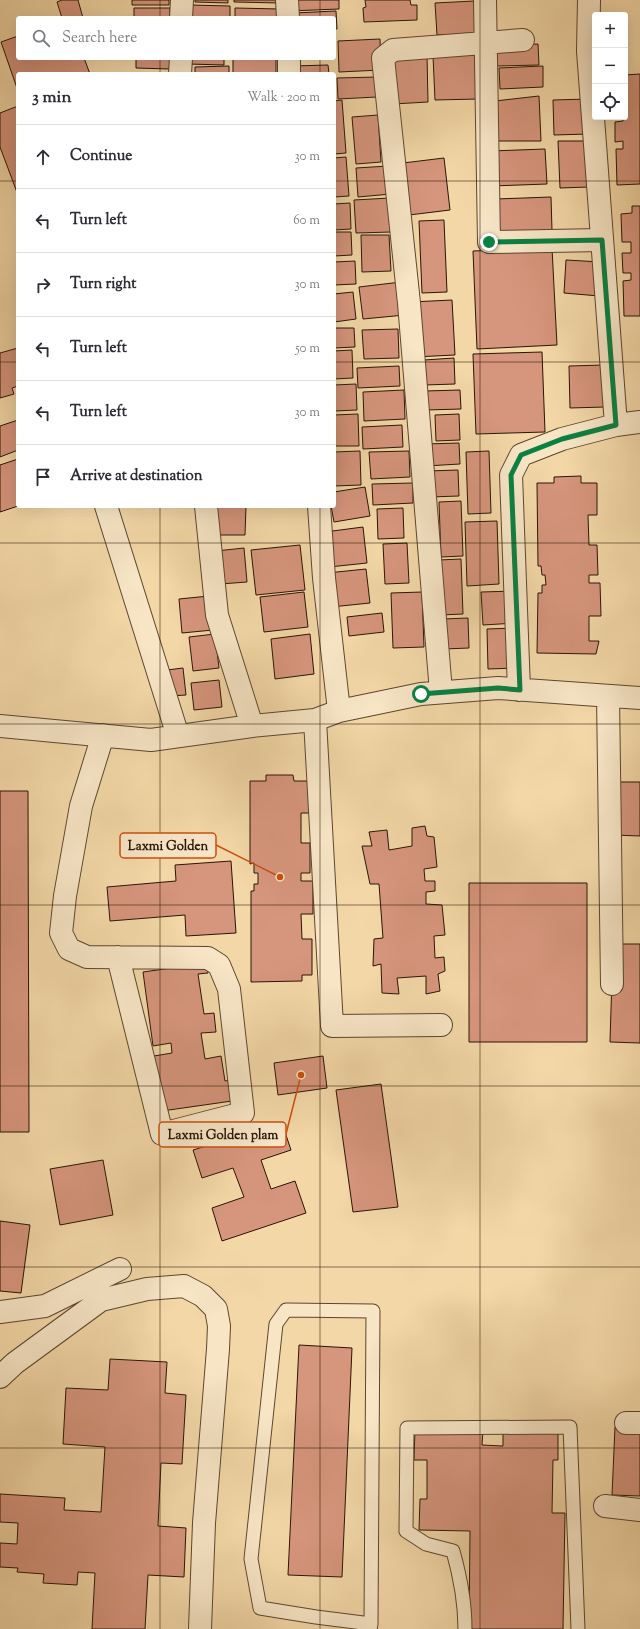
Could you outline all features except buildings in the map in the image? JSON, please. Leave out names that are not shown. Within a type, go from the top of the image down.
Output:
[{"type":"street","points":[[181,16],[182,0]]},
{"type":"street","points":[[287,0],[288,16]]},
{"type":"street","points":[[485,0],[489,242],[602,240]]},
{"type":"street","points":[[589,0],[588,51],[616,425]]},
{"type":"street","points":[[441,692],[408,302],[382,58],[393,50],[523,40]]},
{"type":"street","points":[[180,72],[181,60]]},
{"type":"street","points":[[289,60],[289,72]]},
{"type":"street","points":[[520,690],[511,475],[521,455],[562,439],[616,425],[640,422]]},
{"type":"street","points":[[107,508],[178,736]]},
{"type":"street","points":[[206,508],[217,615],[252,726]]},
{"type":"street","points":[[319,508],[324,578],[339,711]]},
{"type":"street","points":[[0,726],[152,740],[252,726],[315,720],[339,711],[421,694],[441,692],[498,688],[640,698]]},
{"type":"street","points":[[608,696],[612,984]]},
{"type":"street","points":[[315,720],[332,1026],[441,1025]]},
{"type":"street","points":[[103,736],[81,806],[65,896],[61,933],[69,949],[87,957],[118,957],[208,958],[219,965],[229,989],[243,1113],[162,1134],[118,957]]},
{"type":"street","points":[[0,1312],[45,1306],[120,1269]]},
{"type":"street","points":[[0,1377],[15,1363],[101,1300],[148,1289],[184,1286],[203,1296],[216,1309],[219,1326],[218,1349],[204,1523],[200,1629]]},
{"type":"street","points":[[605,1506],[640,1510]]},
{"type":"lane","points":[[286,1310],[372,1311],[370,1626],[260,1608],[251,1559],[276,1324],[286,1310]]},
{"type":"lane","points":[[465,1629],[465,1615],[458,1568],[453,1551],[426,1544],[406,1531],[407,1428],[570,1427],[578,1629]]},
{"type":"place","name":"Laxmi Golden","points":[[280,877]]},
{"type":"place","name":"Laxmi Golden plam","points":[[301,1075]]},
{"type":"route","points":[[421,694],[498,688],[520,690],[511,475],[521,455],[562,439],[616,425],[602,240],[489,242]]}]
